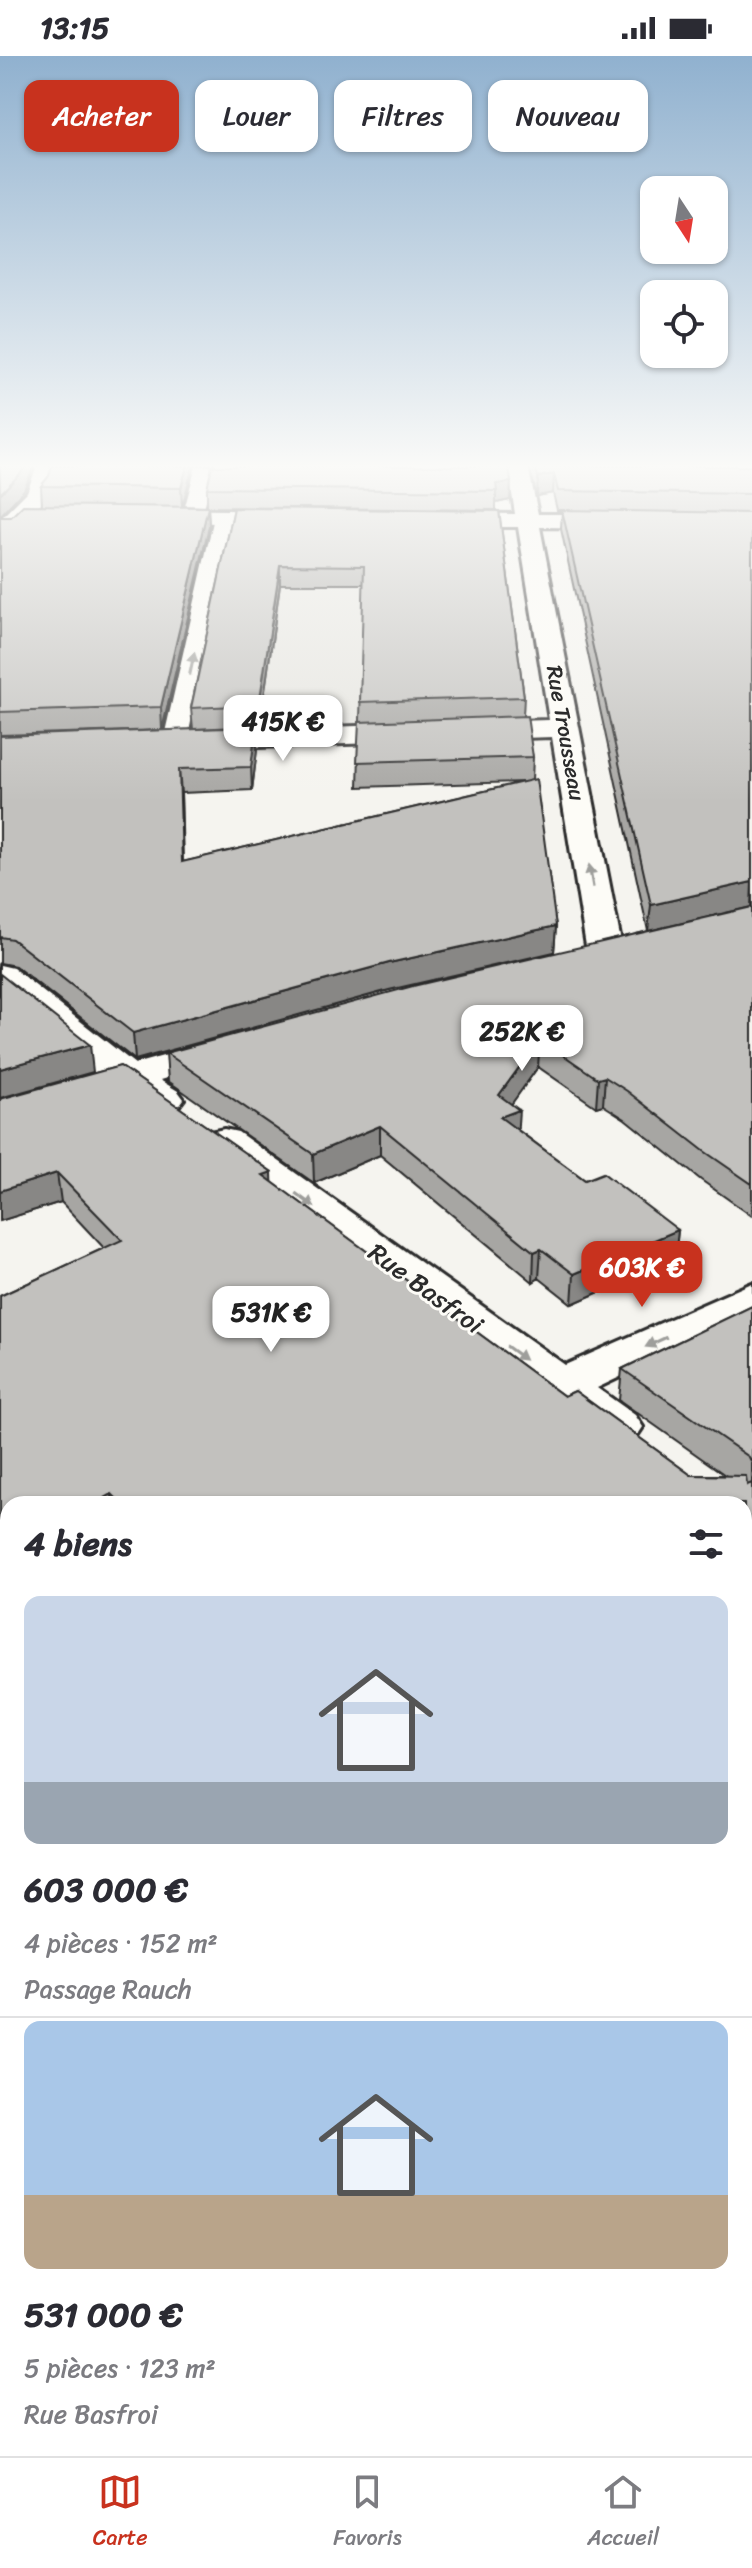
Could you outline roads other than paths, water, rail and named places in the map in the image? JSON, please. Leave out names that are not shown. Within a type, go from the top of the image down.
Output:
[{"type":"street","points":[[175,741],[211,578]]},
{"type":"street","name":"Rue Trousseau","points":[[537,578],[603,953]]},
{"type":"street","points":[[143,742],[565,728]]},
{"type":"street","name":"Rue Basfroi","points":[[0,976],[126,1076],[169,1102],[649,1449]]},
{"type":"street","points":[[0,1113],[256,1041]]},
{"type":"street","points":[[561,1386],[752,1297]]}]
